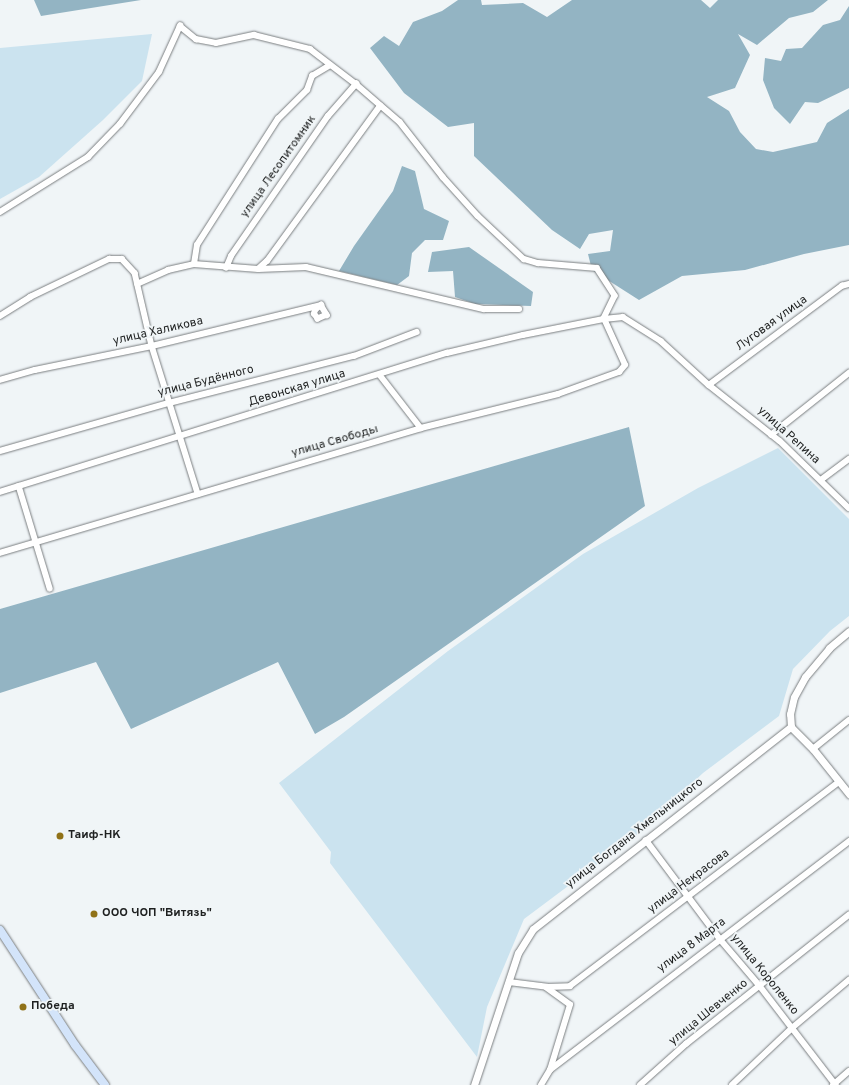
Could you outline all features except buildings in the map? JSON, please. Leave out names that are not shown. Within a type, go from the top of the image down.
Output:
[{"type":"main road","points":[[0,930],[75,1045],[105,1085]]},
{"type":"street","points":[[0,212],[88,157],[120,124],[159,72],[180,26],[196,39],[216,43],[254,35],[289,42],[310,49],[356,84],[400,122],[443,177],[478,216],[524,259],[538,263],[598,268],[614,296],[604,319]]},
{"type":"street","points":[[194,264],[197,246],[278,119],[307,90],[312,76],[330,65]]},
{"type":"street","name":"улица Лесопитомник","points":[[226,268],[231,256],[323,122],[356,84]]},
{"type":"street","points":[[258,269],[267,261],[380,106]]},
{"type":"street","points":[[0,316],[30,297],[109,258],[122,259],[135,273],[152,346],[179,438],[198,494]]},
{"type":"street","points":[[137,284],[168,270],[194,264],[226,268],[258,269],[306,267],[484,308],[519,309]]},
{"type":"street","name":"Луговая улица","points":[[709,384],[842,286],[849,284]]},
{"type":"street","name":"улица Халикова","points":[[0,380],[35,370],[152,346],[321,305]]},
{"type":"street","name":"улица Репина","points":[[604,319],[623,317],[640,326],[661,341],[709,384],[771,435],[821,480],[849,508]]},
{"type":"street","name":"Девонская улица","points":[[0,492],[455,352],[604,319]]},
{"type":"street","name":"улица Свободы","points":[[0,553],[421,428],[558,394],[619,372],[625,365],[604,319]]},
{"type":"street","name":"улица Будённого","points":[[0,451],[169,403],[354,356],[416,332]]},
{"type":"street","points":[[771,435],[849,373]]},
{"type":"street","points":[[380,375],[421,428]]},
{"type":"street","points":[[821,480],[849,459]]},
{"type":"street","points":[[19,486],[50,588]]},
{"type":"street","points":[[848,791],[813,749],[791,727],[790,714],[794,697],[805,677],[829,648],[849,631]]},
{"type":"street","points":[[813,749],[849,720]]},
{"type":"street","name":"улица Богдана Хмельницкого","points":[[474,1085],[518,953],[533,929],[791,727]]},
{"type":"street","name":"улица Некрасова","points":[[509,982],[547,987],[570,986],[839,782]]},
{"type":"street","name":"улица Короленко","points":[[646,840],[720,939],[760,986],[834,1084]]},
{"type":"street","name":"улица 8 Марта","points":[[550,1070],[849,841]]},
{"type":"street","name":"улица Шевченко","points":[[640,1085],[686,1044],[849,915]]},
{"type":"street","points":[[732,1085],[792,1028],[849,980]]},
{"type":"street","points":[[541,1085],[550,1070],[570,1005],[547,987]]},
{"type":"street","points":[[834,1084],[849,1071]]},
{"type":"shaded area","points":[[34,0],[141,0],[41,16]]},
{"type":"shaded area","points":[[458,0],[481,0],[482,5],[523,3],[547,17],[572,0],[701,0],[710,8],[718,0],[828,0],[813,12],[789,18],[757,45],[738,34],[750,55],[735,88],[707,97],[729,111],[740,132],[756,149],[773,152],[817,142],[827,123],[849,109],[849,245],[804,254],[745,270],[682,276],[639,300],[592,270],[588,254],[610,251],[613,230],[589,234],[580,249],[552,230],[474,156],[474,123],[448,127],[404,93],[370,48],[384,36],[399,46],[413,22],[442,11]]},
{"type":"shaded area","points":[[849,6],[849,88],[818,103],[805,102],[790,124],[774,108],[763,80],[765,58],[781,61],[786,49],[802,48],[823,25],[840,20]]},
{"type":"shaded area","points":[[152,34],[142,81],[103,120],[39,177],[0,199],[0,48]]},
{"type":"shaded area","points":[[402,166],[415,171],[424,209],[449,221],[443,240],[425,240],[412,253],[409,276],[397,285],[339,271],[354,246],[393,191]]},
{"type":"shaded area","points":[[469,247],[533,292],[531,306],[475,304],[455,297],[453,271],[428,272],[432,252]]},
{"type":"shaded area","points":[[629,427],[645,506],[344,717],[315,734],[278,662],[131,729],[96,662],[0,693],[0,609]]},
{"type":"shaded area","points":[[778,448],[849,519],[849,616],[830,631],[793,669],[779,716],[703,773],[639,833],[524,919],[487,1007],[477,1057],[330,863],[331,852],[279,783],[448,651],[583,554],[698,488]]},
{"type":"place","name":"Таиф-НК","points":[[60,836]]},
{"type":"place","name":"ООО ЧОП \"Витязь\"","points":[[94,914]]},
{"type":"place","name":"Победа","points":[[23,1007]]}]
